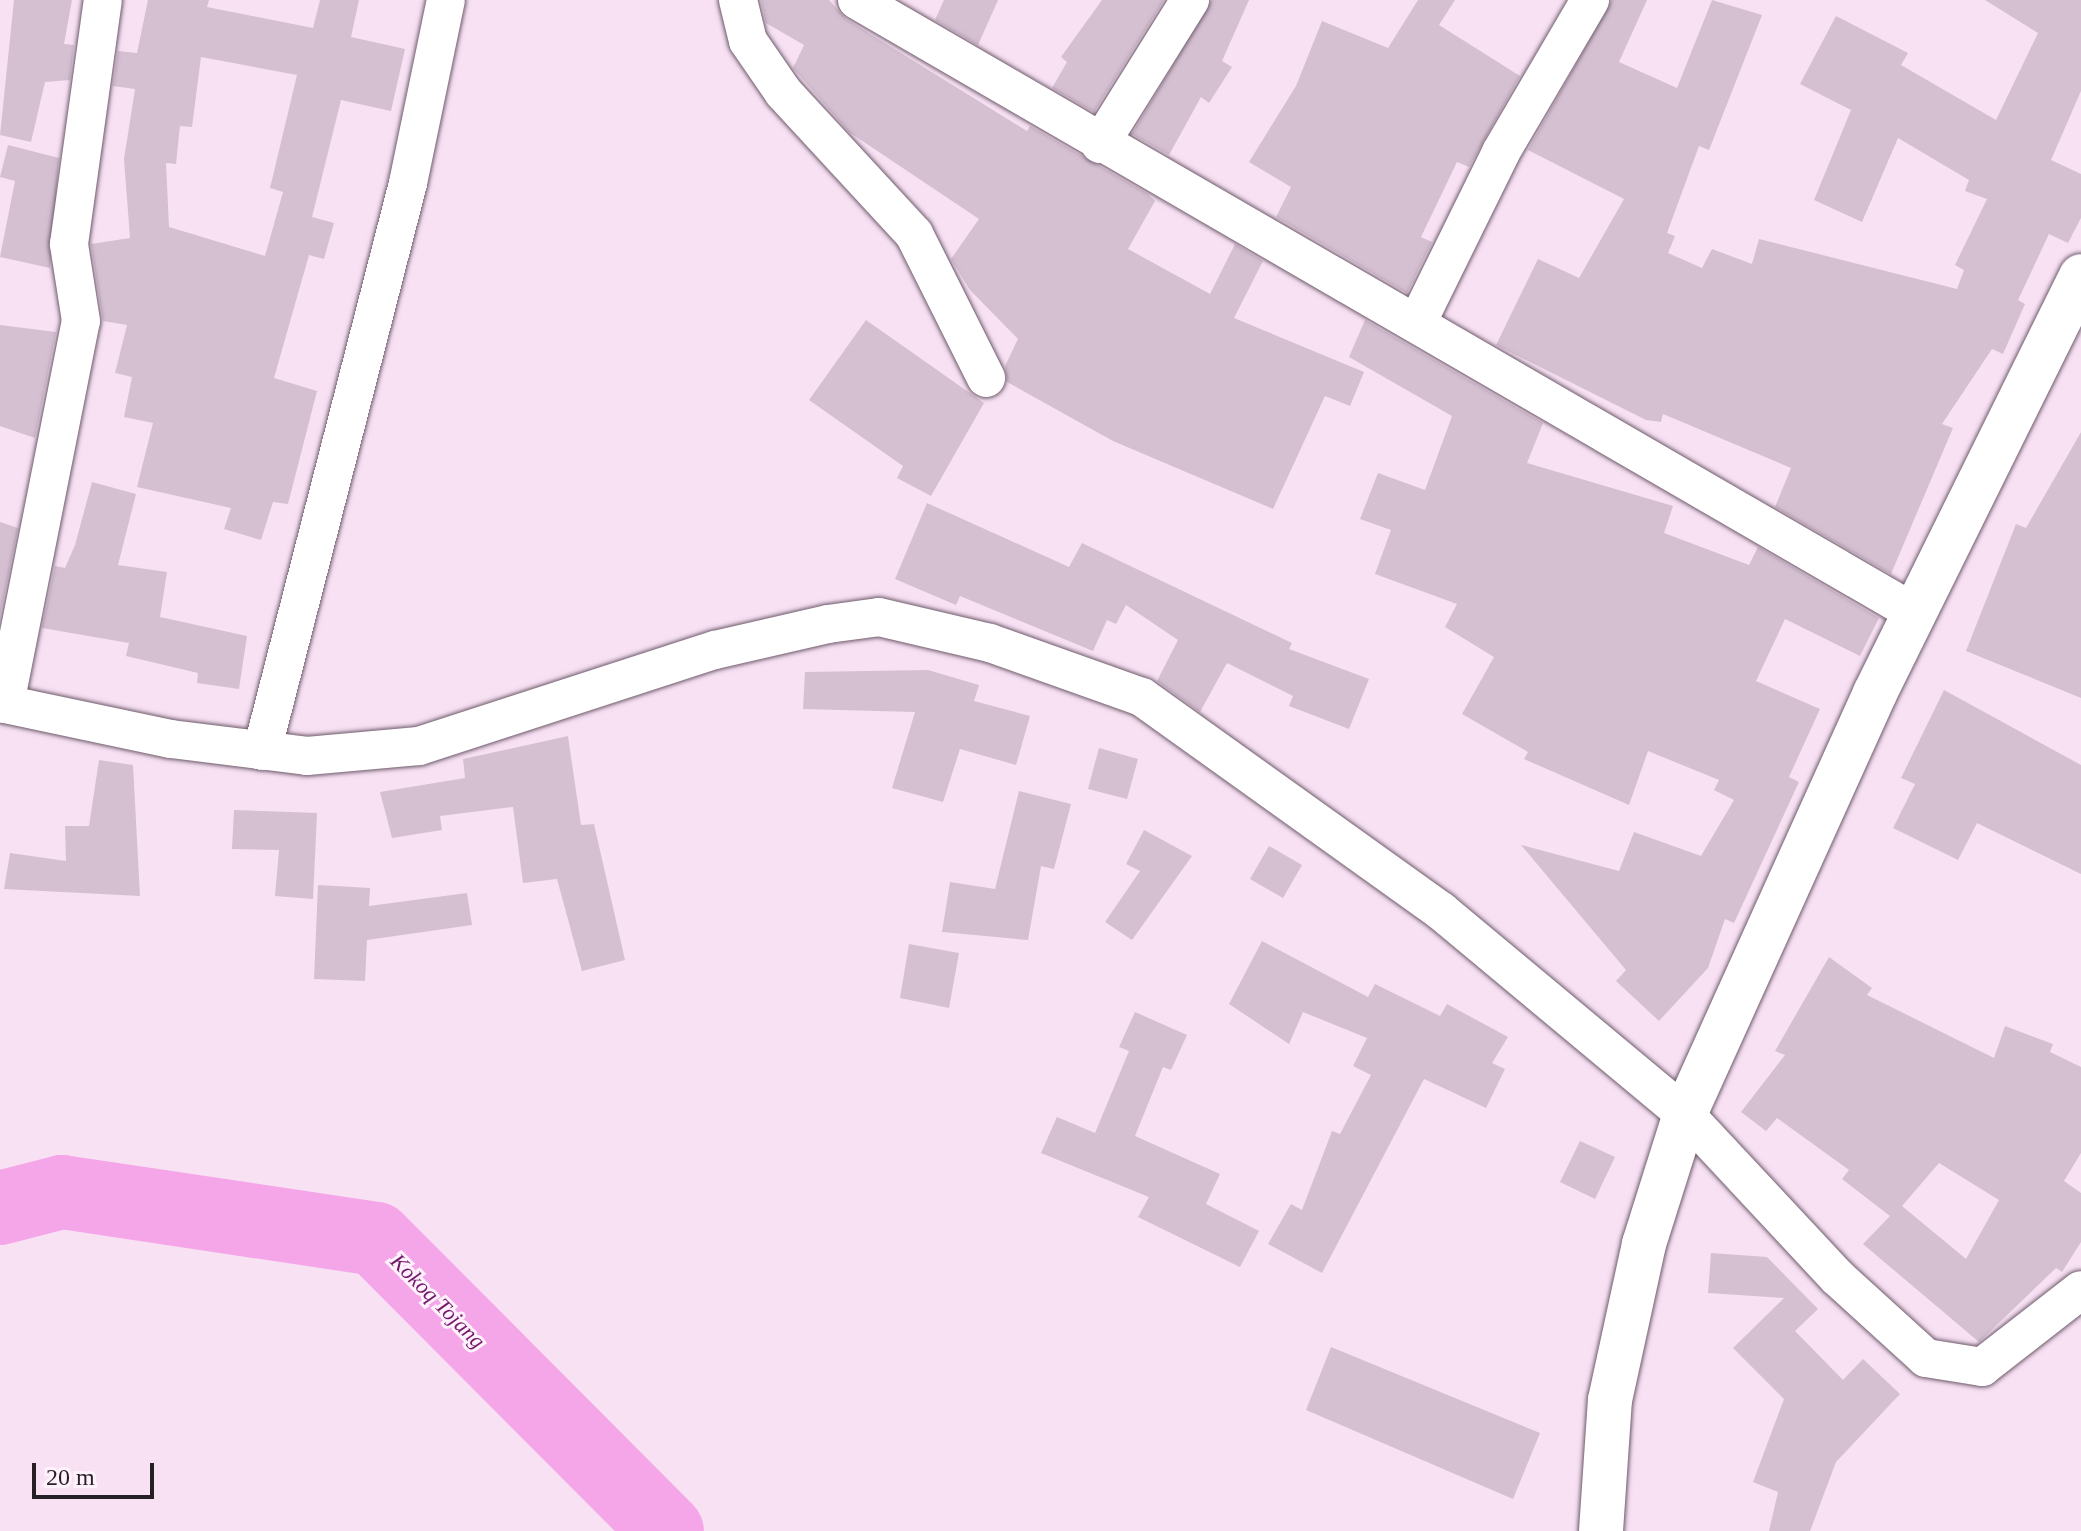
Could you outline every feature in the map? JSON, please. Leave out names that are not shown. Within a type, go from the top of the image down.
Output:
[{"type":"main road","points":[[1601,1531],[1610,1400],[1644,1244],[1685,1114],[1913,612],[2081,276]]},
{"type":"street","points":[[103,0],[69,244],[81,321],[2,704],[262,751],[307,756],[419,746],[778,633],[879,617],[925,626],[1095,677],[1179,720],[1441,911],[1685,1114],[1837,1277],[1926,1358],[1982,1367],[2081,1290]]},
{"type":"street","points":[[262,751],[408,183],[446,0]]},
{"type":"street","points":[[738,0],[740,21],[766,70],[914,234],[986,378]]},
{"type":"street","points":[[857,0],[1100,144],[1418,321],[1913,612]]},
{"type":"street","points":[[1100,144],[1190,0]]},
{"type":"street","points":[[1418,321],[1501,152],[1590,0]]},
{"type":"building","points":[[14,0],[72,0],[64,44],[74,45],[70,80],[45,82],[31,142],[0,135]]},
{"type":"building","points":[[148,0],[209,0],[207,7],[313,28],[320,0],[359,0],[351,37],[405,49],[391,111],[341,100],[312,217],[334,223],[324,259],[309,255],[274,378],[317,391],[288,504],[273,502],[261,540],[224,529],[231,508],[137,487],[153,423],[124,417],[132,377],[115,373],[127,325],[103,321],[91,244],[130,238],[124,159],[135,89],[113,86],[118,51],[137,53]],"holes":[[[201,57],[297,75],[270,188],[283,192],[265,256],[169,227],[166,163],[176,164],[180,126],[192,127]]]},
{"type":"building","points":[[761,0],[829,0],[846,19],[1027,131],[1030,126],[1148,194],[1155,201],[1128,249],[1210,294],[1235,244],[1263,261],[1234,318],[1364,372],[1350,406],[1325,396],[1273,509],[1113,441],[1007,382],[1005,366],[1018,339],[970,290],[951,259],[979,219],[849,132],[793,68],[804,45],[766,23]]},
{"type":"building","points":[[944,0],[998,0],[978,45],[935,20]]},
{"type":"building","points":[[1102,0],[1164,0],[1094,112],[1052,88],[1067,62],[1061,57]]},
{"type":"building","points":[[1212,0],[1249,0],[1222,61],[1232,67],[1209,103],[1201,97],[1169,155],[1132,134]]},
{"type":"building","points":[[1418,0],[1455,0],[1439,25],[1520,76],[1469,167],[1457,162],[1421,237],[1432,242],[1407,293],[1276,217],[1291,187],[1249,162],[1296,86],[1322,21],[1388,48]]},
{"type":"building","points":[[1612,0],[1647,0],[1619,62],[1677,88],[1712,0],[1762,15],[1709,150],[1699,146],[1667,233],[1675,236],[1668,253],[1702,268],[1712,249],[1752,264],[1759,239],[1957,289],[1964,270],[1955,265],[1987,199],[1965,191],[1969,180],[1898,138],[1862,222],[1814,200],[1851,110],[1800,84],[1836,16],[1908,53],[1901,65],[1996,120],[2038,33],[1985,0],[2081,0],[2081,91],[2051,160],[2081,174],[2081,218],[2068,243],[2049,234],[2018,300],[2025,304],[2003,354],[1992,349],[1942,424],[1953,428],[1891,574],[1775,507],[1791,468],[1663,414],[1661,422],[1646,420],[1496,345],[1538,259],[1579,278],[1624,199],[1528,150]]},
{"type":"building","points":[[8,145],[59,158],[50,268],[0,257],[15,181],[0,177]]},
{"type":"building","points":[[866,320],[984,403],[931,496],[897,478],[903,466],[809,400]]},
{"type":"building","points":[[1365,320],[1543,423],[1527,463],[1673,506],[1664,533],[1749,565],[1758,547],[1879,618],[1860,656],[1785,619],[1756,681],[1820,709],[1789,777],[1799,782],[1734,923],[1725,919],[1708,968],[1659,1021],[1616,981],[1626,970],[1521,845],[1619,871],[1634,832],[1701,856],[1734,800],[1714,790],[1719,780],[1648,751],[1629,805],[1524,759],[1528,752],[1462,714],[1494,657],[1445,627],[1457,604],[1375,574],[1391,530],[1360,519],[1378,473],[1425,490],[1452,416],[1349,357]]},
{"type":"building","points":[[0,325],[56,332],[35,438],[0,426]]},
{"type":"building","points":[[2081,432],[2081,698],[1966,651],[2016,524],[2026,528]]},
{"type":"building","points":[[92,482],[136,494],[118,565],[167,572],[160,617],[247,636],[239,689],[197,683],[198,673],[126,656],[129,643],[42,628],[55,566],[65,568],[75,545]]},
{"type":"building","points":[[927,503],[1069,567],[1082,543],[1292,643],[1289,649],[1369,679],[1349,729],[1289,706],[1293,696],[1227,663],[1200,712],[1157,681],[1178,640],[1126,605],[1116,624],[1107,620],[1093,651],[960,596],[956,605],[895,579]]},
{"type":"building","points":[[0,522],[18,528],[0,616]]},
{"type":"building","points":[[928,670],[979,685],[974,701],[1030,716],[1016,765],[960,749],[943,802],[892,788],[915,712],[803,709],[805,672]]},
{"type":"building","points":[[1944,690],[2081,765],[2081,874],[1977,823],[1958,860],[1893,828],[1915,784],[1901,778]]},
{"type":"building","points":[[568,736],[581,825],[594,824],[625,960],[582,971],[557,879],[523,883],[513,807],[440,816],[442,830],[392,838],[380,792],[465,778],[463,759]]},
{"type":"building","points":[[1099,748],[1138,759],[1127,799],[1088,789]]},
{"type":"building","points":[[99,760],[133,765],[140,896],[4,889],[10,853],[66,861],[65,826],[89,826]]},
{"type":"building","points":[[1019,791],[1071,804],[1054,869],[1041,866],[1028,940],[942,932],[950,882],[995,889]]},
{"type":"building","points":[[234,810],[317,813],[313,899],[275,896],[279,850],[232,849]]},
{"type":"building","points":[[1144,830],[1192,856],[1132,940],[1105,922],[1140,871],[1126,864]]},
{"type":"building","points":[[1269,846],[1302,865],[1283,898],[1250,879]]},
{"type":"building","points":[[318,885],[370,888],[369,906],[467,893],[472,925],[367,940],[365,981],[314,979]]},
{"type":"building","points":[[1262,941],[1368,997],[1375,984],[1440,1016],[1447,1004],[1508,1037],[1492,1063],[1505,1069],[1486,1108],[1424,1079],[1322,1273],[1268,1244],[1291,1204],[1302,1210],[1332,1131],[1340,1134],[1371,1075],[1353,1066],[1367,1038],[1303,1012],[1289,1044],[1229,1004]]},
{"type":"building","points":[[909,944],[959,953],[949,1008],[900,998]]},
{"type":"building","points":[[1829,957],[1872,988],[1867,995],[1994,1058],[2005,1026],[2053,1044],[2050,1052],[2081,1067],[2081,1153],[2064,1181],[2081,1193],[2081,1242],[2062,1272],[2056,1268],[1979,1342],[1863,1244],[1890,1216],[1842,1179],[1849,1170],[1777,1118],[1766,1131],[1741,1112],[1785,1055],[1775,1051]],"holes":[[[1939,1163],[1999,1200],[1966,1259],[1902,1206]]]},
{"type":"building","points":[[1135,1012],[1187,1035],[1171,1070],[1163,1067],[1135,1136],[1220,1174],[1206,1204],[1259,1231],[1240,1267],[1138,1217],[1149,1197],[1041,1153],[1057,1117],[1095,1133],[1129,1051],[1119,1047]]},
{"type":"building","points":[[1580,1141],[1615,1157],[1595,1199],[1560,1182]]},
{"type":"building","points":[[1711,1253],[1767,1257],[1818,1309],[1795,1331],[1843,1380],[1863,1359],[1900,1394],[1836,1462],[1810,1531],[1769,1531],[1778,1492],[1753,1482],[1784,1399],[1733,1348],[1784,1298],[1708,1293]]},
{"type":"building","points":[[1331,1347],[1540,1433],[1513,1499],[1306,1410]]},
{"type":"waterway","name":"Kokoq Tojang","points":[[0,1208],[62,1192],[376,1239],[667,1531]]}]
